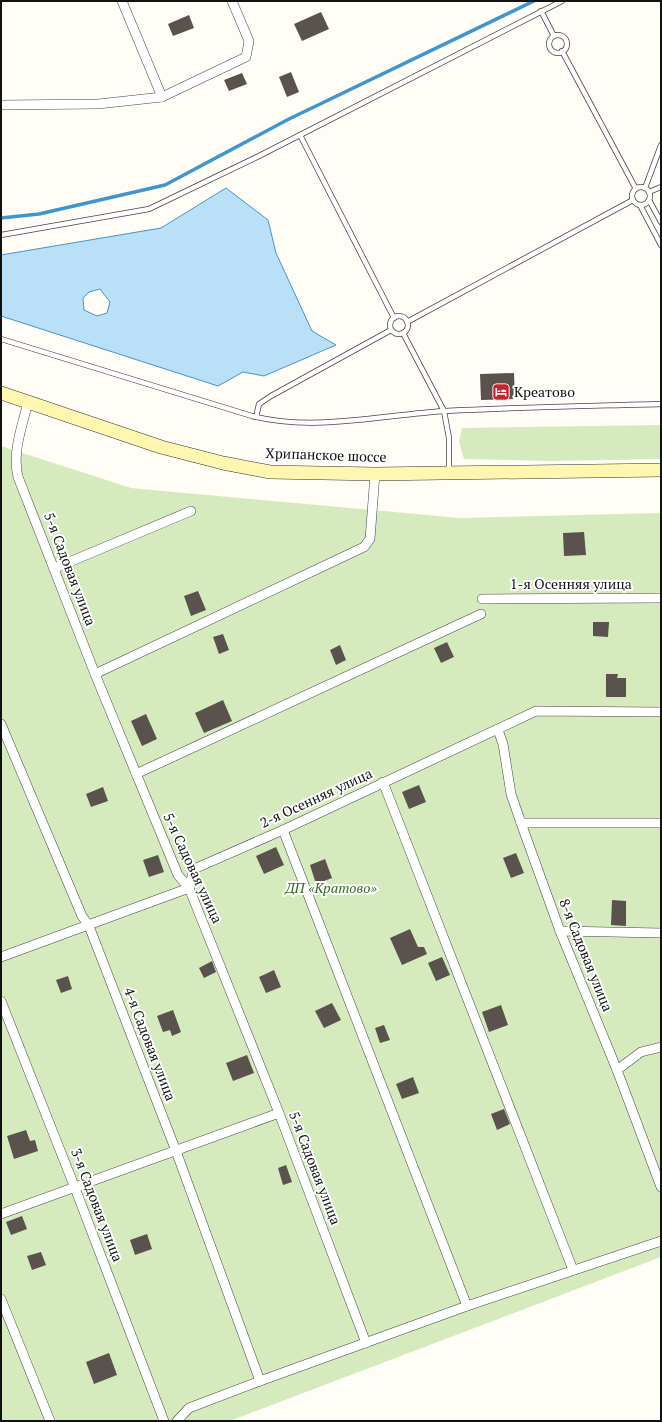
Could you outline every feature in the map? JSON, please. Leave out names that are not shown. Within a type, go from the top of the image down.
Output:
[{"type":"main road","name":"Хрипанское шоссе","points":[[1,393],[162,447],[223,463],[270,472],[449,474],[661,470]]},
{"type":"street","points":[[122,1],[162,97]]},
{"type":"street","points":[[1,105],[98,104],[162,97],[246,57],[249,41],[232,1]]},
{"type":"street","name":"5-я Садовая улица","points":[[28,402],[16,450],[15,466],[18,477],[55,568],[95,674],[178,875],[190,888],[279,1113],[366,1343]]},
{"type":"street","points":[[95,674],[364,547],[370,539],[375,474]]},
{"type":"street","points":[[55,568],[191,511]]},
{"type":"street","name":"1-я Осенняя улица","points":[[482,598],[661,598]]},
{"type":"street","points":[[136,774],[481,614]]},
{"type":"street","name":"2-я Осенняя улица","points":[[190,888],[194,869],[283,830],[536,711],[661,712]]},
{"type":"street","name":"4-я Садовая улица","points":[[1,724],[82,916],[89,926],[176,1151],[260,1381]]},
{"type":"street","name":"8-я Садовая улица","points":[[498,730],[503,744],[511,794],[521,823],[560,931],[617,1070],[661,1187]]},
{"type":"street","points":[[383,782],[573,1270]]},
{"type":"street","points":[[521,823],[661,823]]},
{"type":"street","points":[[283,830],[467,1306]]},
{"type":"street","points":[[1,957],[190,888]]},
{"type":"street","points":[[560,931],[661,932]]},
{"type":"street","name":"3-я Садовая улица","points":[[1,1001],[75,1188],[164,1421]]},
{"type":"street","points":[[617,1070],[641,1052],[661,1047]]},
{"type":"street","points":[[1,1214],[279,1113]]},
{"type":"street","points":[[177,1421],[189,1408],[260,1381],[467,1306],[661,1241]]},
{"type":"street","points":[[1,1299],[50,1421]]},
{"type":"lane","points":[[1,235],[149,209],[457,56],[562,1]]},
{"type":"lane","points":[[541,11],[554,36]]},
{"type":"lane","points":[[554,36],[562,36],[566,40],[567,45],[562,51],[556,52],[550,48],[550,41],[554,36]]},
{"type":"lane","points":[[562,51],[636,189]]},
{"type":"lane","points":[[300,134],[394,318]]},
{"type":"lane","points":[[645,188],[661,145]]},
{"type":"lane","points":[[650,192],[645,188],[640,187],[632,194],[634,200],[640,205],[661,245]]},
{"type":"lane","points":[[650,192],[661,187]]},
{"type":"lane","points":[[650,192],[649,200],[661,222]]},
{"type":"lane","points":[[407,322],[634,200]]},
{"type":"lane","points":[[640,205],[649,200]]},
{"type":"lane","points":[[403,317],[407,322],[408,327],[403,333],[398,334],[391,330],[390,324],[394,318],[403,317]]},
{"type":"lane","points":[[256,417],[259,404],[271,396],[391,330]]},
{"type":"lane","points":[[403,333],[444,412],[449,438],[449,474]]},
{"type":"lane","points":[[1,339],[256,417],[288,422],[334,422],[444,412],[661,404]]},
{"type":"green space","points":[[661,425],[661,459],[549,461],[464,459],[459,442],[462,428]]},
{"type":"green space","name":"ДП «Кратово»","points":[[1,446],[131,488],[460,518],[661,513],[661,1257],[230,1421],[1,1421]]},
{"type":"water","points":[[226,188],[268,220],[276,253],[312,331],[336,345],[264,376],[243,372],[218,386],[1,316],[1,255],[161,228]],"holes":[[[100,289],[110,302],[107,313],[97,316],[84,310],[83,298],[89,292]]]},
{"type":"building","points":[[321,12],[329,29],[302,41],[294,24]]},
{"type":"building","points":[[189,15],[194,28],[173,36],[168,24]]},
{"type":"building","points":[[291,72],[299,92],[287,97],[279,77]]},
{"type":"building","points":[[242,73],[247,84],[229,91],[224,80]]},
{"type":"building","points":[[514,373],[515,399],[481,400],[480,374]]},
{"type":"building","points":[[584,532],[586,555],[564,556],[563,533]]},
{"type":"building","points":[[198,591],[206,610],[191,616],[184,596]]},
{"type":"building","points":[[593,622],[609,622],[608,637],[593,636]]},
{"type":"building","points":[[223,634],[229,650],[219,654],[213,637]]},
{"type":"building","points":[[447,642],[454,657],[441,663],[434,648]]},
{"type":"building","points":[[340,645],[346,660],[336,665],[330,650]]},
{"type":"building","points":[[606,674],[618,674],[617,678],[626,678],[626,697],[606,697]]},
{"type":"building","points":[[223,700],[232,721],[204,733],[195,713]]},
{"type":"building","points":[[146,714],[157,739],[142,746],[131,721]]},
{"type":"building","points":[[419,785],[426,802],[409,809],[402,792]]},
{"type":"building","points":[[103,787],[108,801],[91,807],[86,794]]},
{"type":"building","points":[[276,847],[284,865],[264,874],[256,856]]},
{"type":"building","points":[[516,853],[524,873],[511,878],[503,858]]},
{"type":"building","points":[[158,855],[164,872],[149,877],[143,860]]},
{"type":"building","points":[[325,859],[332,878],[316,884],[310,865]]},
{"type":"building","points":[[612,900],[626,901],[626,926],[611,925]]},
{"type":"building","points":[[410,929],[418,947],[424,947],[427,954],[402,965],[390,938]]},
{"type":"building","points":[[442,957],[450,975],[436,981],[428,963]]},
{"type":"building","points":[[212,961],[216,972],[204,978],[199,968]]},
{"type":"building","points":[[274,970],[281,987],[266,993],[259,977]]},
{"type":"building","points":[[68,976],[72,989],[61,993],[56,980]]},
{"type":"building","points":[[332,1003],[341,1020],[324,1028],[315,1011]]},
{"type":"building","points":[[501,1005],[508,1025],[489,1032],[482,1012]]},
{"type":"building","points":[[173,1010],[181,1032],[172,1036],[170,1030],[163,1032],[157,1016]]},
{"type":"building","points":[[384,1025],[390,1040],[380,1043],[375,1028]]},
{"type":"building","points":[[247,1055],[254,1073],[233,1081],[226,1063]]},
{"type":"building","points":[[413,1077],[419,1093],[402,1099],[396,1084]]},
{"type":"building","points":[[504,1109],[510,1124],[497,1130],[491,1114]]},
{"type":"building","points":[[26,1130],[30,1141],[35,1140],[38,1151],[14,1159],[7,1136]]},
{"type":"building","points":[[286,1165],[292,1182],[283,1185],[278,1168]]},
{"type":"building","points":[[22,1216],[27,1229],[11,1235],[6,1222]]},
{"type":"building","points":[[147,1234],[152,1249],[135,1255],[130,1240]]},
{"type":"building","points":[[41,1252],[46,1265],[32,1270],[27,1256]]},
{"type":"building","points":[[109,1353],[117,1375],[94,1384],[86,1362]]},
{"type":"waterway","points":[[1,218],[39,214],[165,185],[289,119],[534,1]]},
{"type":"place","name":"Креатово","points":[[501,392]]}]
